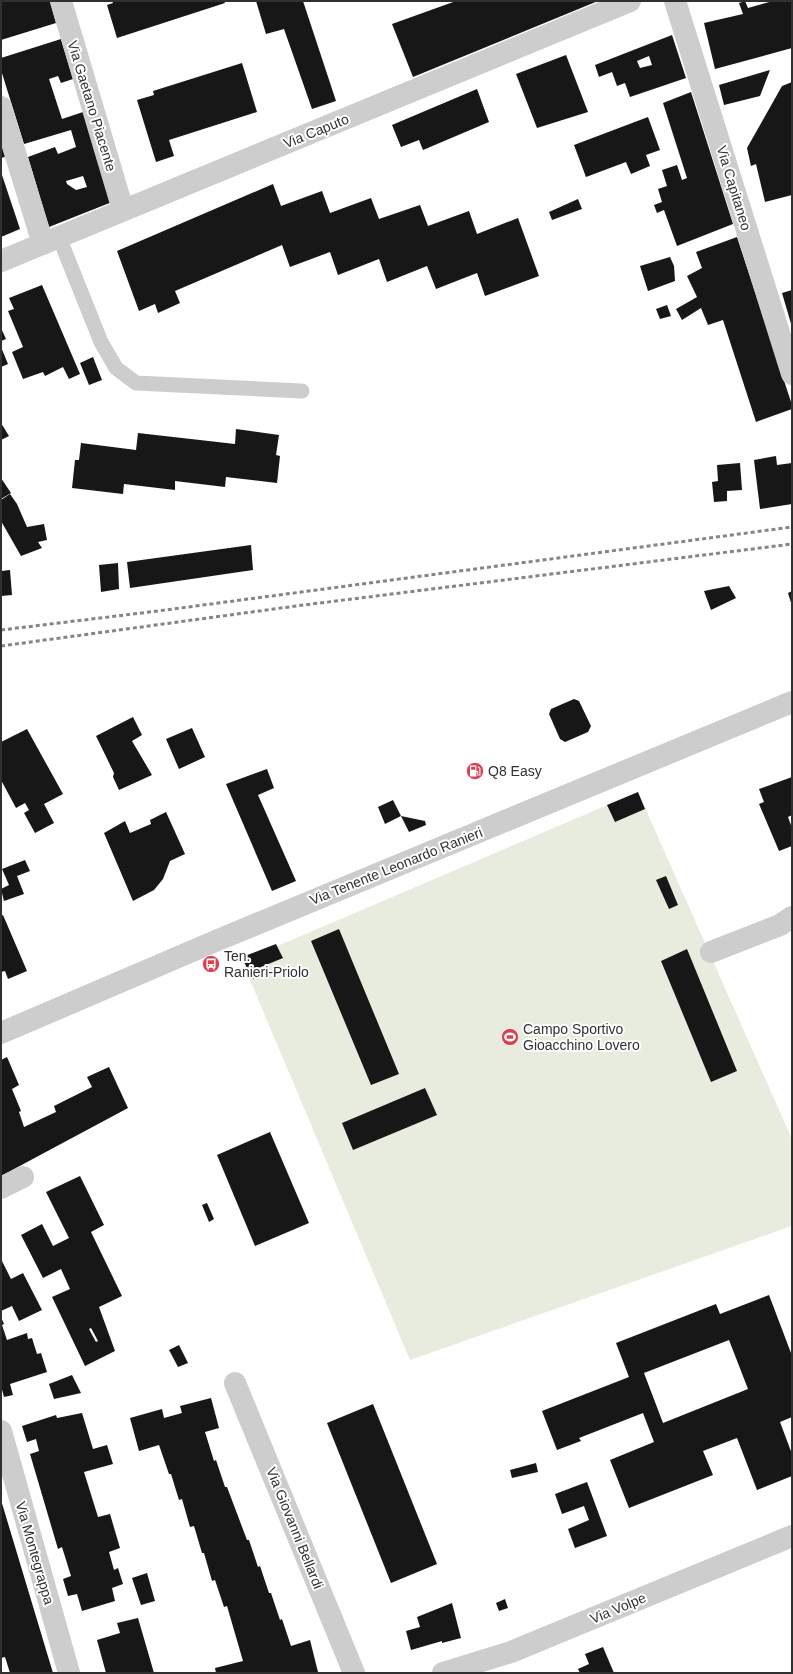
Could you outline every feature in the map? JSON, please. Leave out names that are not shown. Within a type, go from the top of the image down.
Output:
[{"type":"street","name":"Via Gaetano Piacente","points":[[61,1],[123,210]]},
{"type":"street","name":"Via Caputo","points":[[1,261],[630,1]]},
{"type":"street","name":"Via Capitaneo","points":[[675,1],[792,374]]},
{"type":"street","points":[[1,107],[51,240]]},
{"type":"street","name":"Via Tenente Leonardo Ranieri","points":[[1,1033],[218,940],[792,702]]},
{"type":"street","points":[[712,952],[780,925],[792,917]]},
{"type":"street","points":[[1,1188],[23,1177]]},
{"type":"street","name":"Via Giovanni Bellardi","points":[[235,1383],[354,1673]]},
{"type":"street","name":"Via Montegrappa","points":[[1,1432],[69,1673]]},
{"type":"street","name":"Via Volpe","points":[[443,1673],[511,1652],[792,1536]]},
{"type":"lane","points":[[51,240],[101,342],[116,368],[136,383],[302,391]]},
{"type":"shaded area","name":"Campo Sportivo Gioacchino Lovero","points":[[638,792],[792,1139],[792,1226],[410,1360],[242,961]]},
{"type":"building","points":[[1,1],[50,1],[56,23],[1,40]]},
{"type":"building","points":[[112,1],[224,1],[225,3],[117,38],[107,5],[113,3]]},
{"type":"building","points":[[256,1],[303,1],[336,101],[312,109],[284,29],[266,34]]},
{"type":"building","points":[[456,1],[598,1],[413,77],[392,24]]},
{"type":"building","points":[[745,1],[748,8],[773,1],[792,1],[792,48],[715,69],[704,23],[743,14],[739,3]]},
{"type":"building","points":[[672,35],[686,78],[630,97],[625,83],[617,86],[612,72],[599,77],[595,65]],"holes":[[[649,56],[652,65],[640,68],[637,61]]]},
{"type":"building","points":[[61,39],[73,79],[61,83],[58,76],[49,79],[62,119],[83,112],[112,202],[49,227],[28,157],[55,147],[58,154],[76,147],[71,130],[24,144],[1,70],[1,58]],"holes":[[[83,176],[87,187],[76,190],[67,184],[66,181]]]},
{"type":"building","points":[[566,55],[588,112],[537,128],[516,74]]},
{"type":"building","points":[[242,63],[257,112],[169,140],[174,156],[156,162],[137,100],[154,95],[153,91]]},
{"type":"building","points":[[770,70],[760,96],[724,105],[719,85]]},
{"type":"building","points":[[792,82],[792,195],[765,202],[756,164],[751,166],[747,148],[782,86]]},
{"type":"building","points":[[477,89],[489,122],[423,150],[419,140],[401,147],[392,125]]},
{"type":"building","points":[[691,92],[733,224],[677,246],[664,210],[657,213],[654,205],[662,202],[658,189],[667,186],[662,170],[677,165],[682,180],[687,178],[663,103]]},
{"type":"building","points":[[648,117],[660,150],[646,155],[650,166],[631,174],[626,162],[586,177],[574,145]]},
{"type":"building","points":[[1,134],[8,156],[1,158]]},
{"type":"building","points":[[1,172],[20,229],[1,237]]},
{"type":"building","points":[[273,184],[281,206],[322,191],[330,213],[371,198],[379,219],[420,205],[428,226],[469,211],[477,234],[518,218],[539,276],[485,296],[477,273],[436,289],[427,266],[387,282],[379,259],[338,275],[330,252],[290,267],[282,245],[175,291],[180,303],[158,313],[155,304],[139,311],[117,251]]},
{"type":"building","points":[[578,199],[582,209],[552,220],[549,212]]},
{"type":"building","points":[[737,237],[792,405],[792,409],[756,422],[723,320],[708,325],[701,308],[682,320],[676,309],[697,297],[687,276],[702,268],[696,252]]},
{"type":"building","points":[[670,257],[674,266],[675,281],[648,291],[640,266]]},
{"type":"building","points":[[42,285],[80,374],[69,379],[63,367],[45,376],[43,372],[23,379],[12,352],[23,347],[8,311],[14,309],[9,298]]},
{"type":"building","points":[[792,290],[792,327],[782,293]]},
{"type":"building","points":[[667,305],[671,316],[660,319],[656,309]]},
{"type":"building","points":[[1,328],[6,339],[1,341]]},
{"type":"building","points":[[1,347],[8,364],[1,367]]},
{"type":"building","points":[[93,357],[102,380],[89,385],[80,363]]},
{"type":"building","points":[[1,423],[9,436],[1,440]]},
{"type":"building","points":[[236,429],[279,435],[276,455],[280,456],[277,483],[226,477],[225,487],[175,481],[175,490],[124,484],[123,494],[72,488],[75,460],[79,460],[81,443],[136,450],[138,433],[235,444]]},
{"type":"building","points":[[776,456],[777,465],[792,463],[792,504],[760,509],[754,460]]},
{"type":"building","points":[[740,463],[742,490],[727,491],[727,501],[714,502],[712,482],[718,481],[717,465]]},
{"type":"building","points":[[1,478],[11,493],[1,499]]},
{"type":"building","points":[[10,494],[17,504],[27,527],[44,524],[47,540],[38,542],[42,548],[21,556],[1,521],[1,500]]},
{"type":"building","points":[[251,545],[253,570],[130,588],[127,562]]},
{"type":"building","points":[[118,563],[119,589],[101,592],[99,565]]},
{"type":"building","points":[[10,570],[12,595],[1,596],[1,571]]},
{"type":"building","points":[[729,586],[736,598],[711,610],[704,591]]},
{"type":"building","points":[[792,591],[792,606],[788,593]]},
{"type":"building","points":[[574,699],[579,701],[591,726],[588,732],[565,742],[560,739],[549,714],[551,709]]},
{"type":"building","points":[[133,717],[142,735],[132,741],[152,775],[119,790],[113,777],[114,773],[96,736]]},
{"type":"building","points":[[192,728],[205,757],[179,769],[166,739]]},
{"type":"building","points":[[27,729],[63,794],[44,804],[54,823],[35,833],[24,813],[29,810],[25,803],[16,808],[1,780],[1,742]]},
{"type":"building","points":[[267,769],[274,788],[258,795],[296,881],[272,891],[226,784]]},
{"type":"building","points":[[792,777],[792,815],[788,817],[792,828],[792,846],[779,851],[759,804],[764,802],[759,789]]},
{"type":"building","points":[[638,792],[645,809],[615,822],[607,805]]},
{"type":"building","points":[[393,800],[401,816],[385,824],[378,807]]},
{"type":"building","points":[[166,812],[185,854],[170,861],[163,879],[154,890],[133,901],[104,833],[125,821],[130,833],[151,824],[150,820]]},
{"type":"building","points":[[401,816],[425,821],[426,825],[409,832]]},
{"type":"building","points":[[25,860],[30,871],[17,876],[24,894],[4,901],[1,889],[9,885],[2,869]]},
{"type":"building","points":[[666,876],[678,905],[669,909],[656,880]]},
{"type":"building","points":[[3,915],[27,971],[8,979],[5,971],[1,972],[1,916]]},
{"type":"building","points":[[339,929],[399,1074],[371,1085],[311,941]]},
{"type":"building","points":[[276,944],[283,958],[261,967],[264,974],[252,979],[242,957]]},
{"type":"building","points":[[687,949],[737,1071],[711,1082],[661,961]]},
{"type":"building","points":[[7,1057],[19,1085],[12,1089],[21,1111],[19,1112],[24,1127],[56,1112],[54,1106],[92,1087],[87,1077],[109,1067],[128,1108],[1,1176],[1,1060]]},
{"type":"building","points":[[425,1088],[437,1115],[353,1150],[342,1123]]},
{"type":"building","points":[[270,1132],[309,1223],[255,1246],[217,1155]]},
{"type":"building","points":[[80,1176],[104,1225],[91,1232],[122,1296],[99,1307],[115,1351],[85,1366],[52,1297],[70,1289],[61,1269],[43,1278],[21,1235],[42,1224],[53,1246],[69,1238],[46,1192]],"holes":[[[91,1328],[98,1341],[96,1342],[89,1329]]]},
{"type":"building","points":[[207,1203],[214,1219],[209,1222],[202,1205]]},
{"type":"building","points":[[1,1259],[11,1279],[23,1273],[42,1310],[19,1321],[12,1306],[1,1311]]},
{"type":"building","points":[[769,1295],[791,1353],[792,1352],[792,1417],[780,1422],[792,1454],[792,1476],[757,1490],[737,1438],[703,1451],[713,1475],[629,1508],[610,1460],[654,1442],[643,1413],[579,1438],[581,1441],[557,1450],[542,1411],[629,1377],[616,1343],[716,1304],[720,1314]],"holes":[[[729,1340],[748,1389],[663,1423],[644,1373]]]},
{"type":"building","points":[[1,1317],[7,1340],[27,1333],[28,1339],[32,1338],[37,1354],[41,1353],[47,1372],[10,1384],[13,1395],[4,1397],[1,1386]]},
{"type":"building","points":[[179,1345],[188,1363],[178,1367],[169,1350]]},
{"type":"building","points":[[72,1375],[81,1393],[54,1399],[49,1384]]},
{"type":"building","points":[[211,1398],[219,1428],[205,1432],[214,1461],[216,1460],[225,1487],[227,1487],[247,1540],[249,1540],[258,1567],[260,1566],[269,1593],[271,1593],[280,1620],[282,1619],[291,1646],[310,1640],[318,1672],[216,1673],[215,1668],[243,1661],[227,1606],[224,1607],[215,1580],[212,1581],[194,1526],[190,1527],[182,1499],[179,1500],[171,1474],[169,1474],[159,1445],[139,1451],[130,1418],[162,1409],[164,1418],[182,1413],[180,1406]]},
{"type":"building","points":[[373,1404],[437,1564],[391,1583],[327,1423]]},
{"type":"building","points":[[82,1413],[93,1449],[107,1445],[113,1464],[84,1472],[98,1517],[110,1514],[120,1548],[109,1552],[114,1570],[118,1568],[123,1584],[112,1588],[115,1601],[82,1611],[77,1594],[68,1596],[63,1579],[71,1576],[62,1547],[58,1549],[30,1454],[39,1451],[36,1439],[27,1442],[22,1426],[56,1415],[57,1418]]},
{"type":"building","points":[[536,1463],[538,1472],[512,1478],[510,1470]]},
{"type":"building","points":[[587,1482],[607,1536],[575,1548],[568,1529],[589,1520],[584,1506],[562,1514],[555,1494]]},
{"type":"building","points":[[1,1500],[53,1673],[10,1673],[5,1657],[1,1658]]},
{"type":"building","points":[[147,1573],[155,1601],[141,1605],[132,1578]]},
{"type":"building","points":[[505,1599],[508,1608],[499,1611],[496,1603]]},
{"type":"building","points":[[452,1603],[461,1638],[442,1643],[442,1641],[411,1650],[406,1631],[420,1627],[417,1617]]},
{"type":"building","points":[[138,1618],[154,1673],[106,1673],[97,1640],[120,1633],[117,1623]]},
{"type":"building","points":[[603,1647],[614,1673],[580,1673],[578,1669],[589,1664],[585,1654]]},
{"type":"railway","points":[[1,630],[158,611],[792,527]]},
{"type":"railway","points":[[1,646],[296,606],[792,544]]},
{"type":"place","name":"Q8 Easy","points":[[475,771]]},
{"type":"place","name":"Ten. Ranieri-Priolo","points":[[211,964]]},
{"type":"place","name":"Campo Sportivo Gioacchino Lovero","points":[[510,1037]]}]
